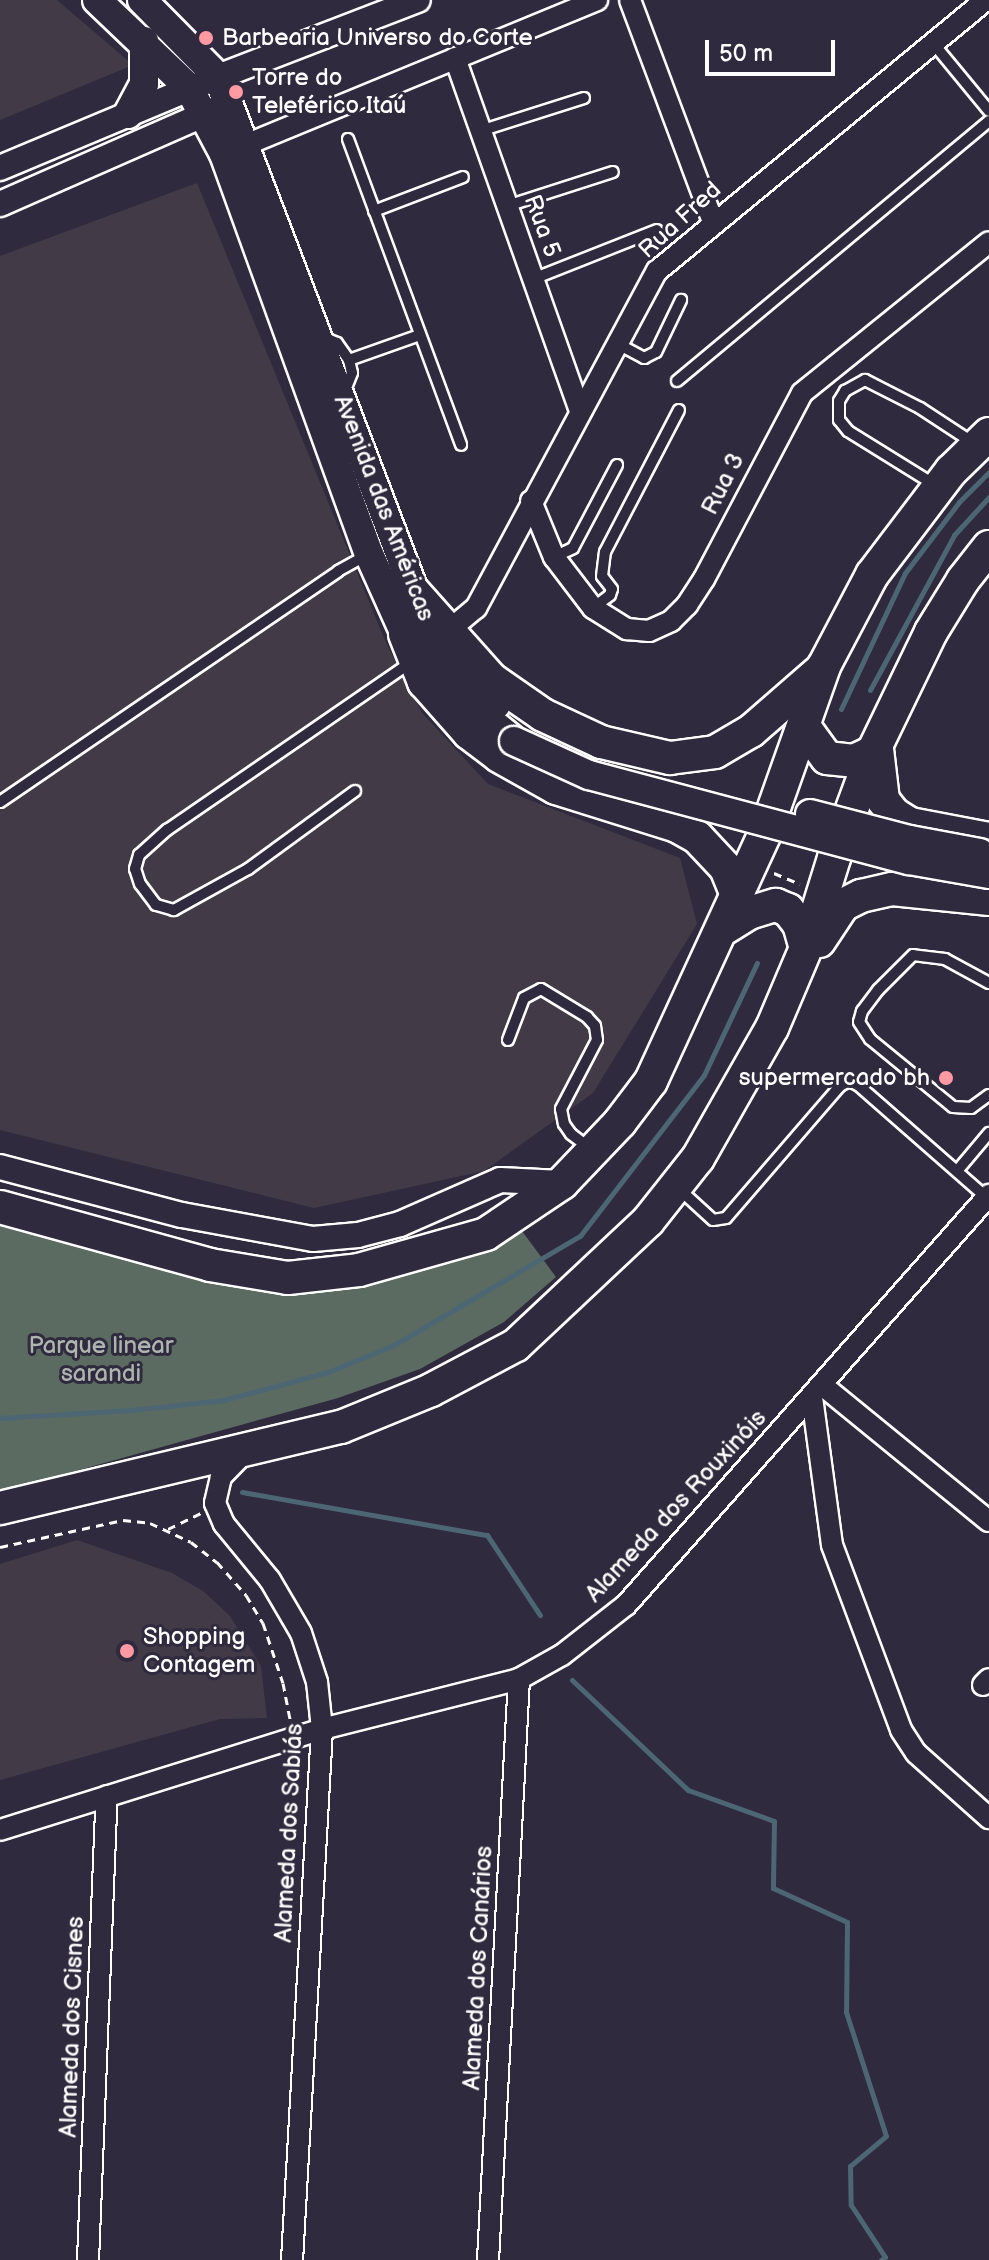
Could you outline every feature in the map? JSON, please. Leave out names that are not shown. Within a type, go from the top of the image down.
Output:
[{"type":"main road","name":"Avenida das Américas","points":[[97,0],[144,41],[189,88],[204,114],[235,149],[318,337],[413,591],[442,647],[518,733]]},
{"type":"main road","points":[[142,0],[224,90]]},
{"type":"main road","points":[[128,114],[144,84],[144,41]]},
{"type":"main road","name":"Avenida das Américas","points":[[224,90],[235,149],[369,554],[409,648],[452,690],[518,733],[618,764],[910,840],[989,854]]},
{"type":"main road","points":[[983,440],[939,487],[872,575],[824,666],[809,736],[803,807],[812,832],[834,858],[861,878],[892,889],[989,899]]},
{"type":"main road","points":[[772,1028],[806,948],[834,858],[875,749],[931,632],[963,580],[989,547]]},
{"type":"main road","points":[[413,591],[491,679],[543,715],[601,742],[670,758],[715,752],[751,731],[824,666]]},
{"type":"main road","points":[[409,648],[444,708],[499,756],[556,788],[677,826],[697,837],[726,868],[738,897]]},
{"type":"main road","points":[[518,733],[589,775],[909,860],[989,874]]},
{"type":"main road","points":[[809,736],[827,758],[840,762],[854,761],[875,749]]},
{"type":"main road","points":[[0,1207],[210,1265],[288,1278],[359,1270],[486,1234],[562,1183],[651,1081],[725,928],[809,736]]},
{"type":"main road","points":[[875,749],[883,800],[894,814],[910,824],[989,839]]},
{"type":"main road","points":[[0,1508],[341,1427],[431,1390],[516,1345],[648,1221],[698,1158],[827,925],[843,905],[861,896],[892,889]]},
{"type":"main road","points":[[725,928],[749,913],[776,905],[788,910],[799,924],[806,948]]},
{"type":"street","points":[[0,204],[204,114],[224,90],[418,0]]},
{"type":"street","points":[[235,149],[597,0]]},
{"type":"street","points":[[630,0],[713,222]]},
{"type":"street","name":"Rua Fred","points":[[447,632],[476,608],[657,271],[986,0]]},
{"type":"street","name":"Rua 5","points":[[455,58],[580,411]]},
{"type":"street","points":[[0,168],[189,88],[224,90]]},
{"type":"street","name":"Rua 3","points":[[531,501],[554,557],[593,608],[627,629],[649,631],[671,621],[704,579],[802,393],[989,242]]},
{"type":"street","points":[[0,1167],[182,1215],[313,1239],[358,1235],[400,1224],[500,1180],[562,1183]]},
{"type":"street","name":"Alameda dos Rouxinóis","points":[[0,1830],[322,1729],[519,1679],[580,1643],[626,1605],[988,1196]]},
{"type":"street","points":[[817,1391],[986,1511]]},
{"type":"street","points":[[817,1391],[832,1545],[901,1730],[916,1753],[989,1818]]},
{"type":"street","points":[[215,1503],[221,1477],[248,1450]]},
{"type":"street","name":"Alameda dos Sabiás","points":[[215,1503],[224,1524],[270,1580],[301,1633],[317,1682],[322,1729],[292,2260]]},
{"type":"street","name":"Alameda dos Canários","points":[[488,2260],[519,1679]]},
{"type":"street","name":"Alameda dos Cisnes","points":[[88,2260],[107,1796]]},
{"type":"lane","points":[[933,43],[989,111]]},
{"type":"lane","points":[[480,131],[584,98]]},
{"type":"lane","points":[[677,381],[989,121]]},
{"type":"lane","points":[[348,139],[461,445]]},
{"type":"lane","points":[[507,206],[613,172]]},
{"type":"lane","points":[[374,211],[463,177]]},
{"type":"lane","points":[[533,279],[657,230]]},
{"type":"lane","points":[[618,344],[644,358],[656,352],[681,300]]},
{"type":"lane","points":[[349,360],[420,335]]},
{"type":"lane","points":[[318,337],[337,343],[349,360],[352,373],[341,398]]},
{"type":"lane","points":[[939,487],[848,431],[839,420],[839,401],[845,391],[865,380],[983,440]]},
{"type":"lane","points":[[593,608],[612,589],[602,576],[605,552],[679,410]]},
{"type":"lane","points":[[554,557],[573,548],[617,465]]},
{"type":"lane","points":[[0,802],[338,571],[369,554]]},
{"type":"lane","points":[[355,791],[248,869],[174,910],[156,905],[140,884],[135,869],[139,855],[167,830],[409,648]]},
{"type":"lane","points":[[989,983],[945,959],[913,955],[878,990],[862,1011],[859,1022],[870,1039],[953,1107],[971,1108],[989,1095]]},
{"type":"lane","points":[[508,1040],[524,998],[541,989],[587,1017],[595,1026],[597,1040],[561,1109],[571,1134],[593,1150]]},
{"type":"lane","points":[[676,1187],[709,1218],[722,1220],[840,1086],[849,1081],[858,1085],[988,1196]]},
{"type":"lane","points":[[957,1171],[989,1133]]},
{"type":"path","points":[[752,864],[823,894]]},
{"type":"path","points":[[168,1529],[215,1503]]},
{"type":"path","points":[[0,1547],[123,1520],[168,1529],[217,1562],[246,1595],[263,1623],[283,1683],[290,1721],[287,1729],[271,1735],[275,1744]]},
{"type":"shaded area","points":[[0,0],[57,0],[133,65],[0,120]]},
{"type":"shaded area","points":[[197,183],[386,643],[422,713],[488,784],[680,858],[697,924],[593,1093],[484,1171],[314,1208],[0,1130],[0,256]]},
{"type":"shaded area","name":"Shopping Contagem","points":[[77,1540],[172,1573],[203,1591],[230,1616],[261,1666],[267,1718],[220,1719],[0,1780],[0,1564]]},
{"type":"green space","name":"Parque linear sarandi","points":[[0,1226],[238,1287],[302,1294],[363,1287],[472,1253],[522,1231],[556,1277],[504,1322],[420,1369],[338,1398],[0,1492]]},
{"type":"waterway","points":[[841,709],[905,573],[959,502],[989,472]]},
{"type":"waterway","points":[[870,690],[954,535],[989,497]]},
{"type":"waterway","points":[[0,1418],[131,1410],[224,1400],[328,1372],[394,1345],[580,1236],[704,1075],[757,963]]},
{"type":"waterway","points":[[242,1492],[487,1535],[540,1615]]},
{"type":"waterway","points":[[572,1680],[688,1790],[774,1821],[773,1888],[847,1922],[846,2012],[886,2136],[850,2166],[851,2205],[885,2257],[881,2260]]},
{"type":"place","name":"Barbearia Universo do Corte","points":[[206,38]]},
{"type":"place","name":"Torre do Teleférico Itaú","points":[[236,92]]},
{"type":"place","name":"supermercado bh","points":[[946,1078]]},
{"type":"place","name":"Shopping Contagem","points":[[127,1651]]}]
